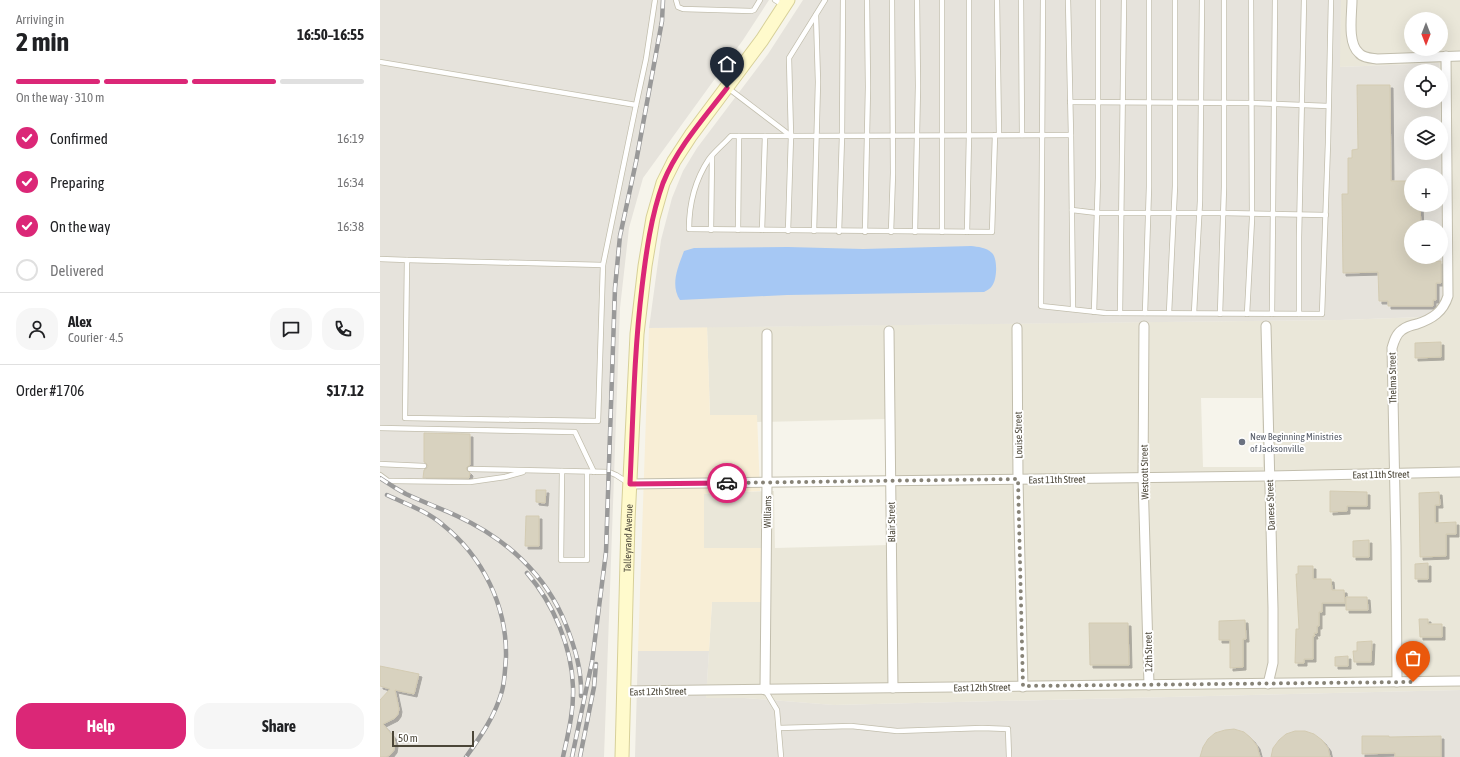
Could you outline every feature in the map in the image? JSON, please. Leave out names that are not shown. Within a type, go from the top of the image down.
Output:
[{"type":"street","points":[[1352,0],[1352,38],[1354,47],[1359,54],[1367,58],[1377,59],[1446,56]]},
{"type":"street","name":"Talleyrand Avenue","points":[[622,757],[628,521],[637,334],[645,266],[653,218],[663,183],[674,161],[691,135],[762,40],[782,2]]},
{"type":"street","name":"Thelma Street","points":[[1397,682],[1392,348],[1395,338],[1403,329],[1435,316],[1442,310],[1448,296],[1446,56]]},
{"type":"street","points":[[1448,56],[1460,56]]},
{"type":"street","name":"Westcott Street","points":[[1144,326],[1143,477],[1148,618]]},
{"type":"street","name":"Danese Street","points":[[1266,326],[1273,663],[1268,684]]},
{"type":"street","name":"Louise Street","points":[[1017,328],[1018,479],[1023,686]]},
{"type":"street","name":"Blair Street","points":[[889,331],[893,688]]},
{"type":"street","name":"Williams","points":[[765,690],[767,334]]},
{"type":"street","name":"East 11th Street","points":[[630,484],[1269,476],[1460,472]]},
{"type":"street","name":"12th Street","points":[[1148,618],[1149,685]]},
{"type":"street","name":"East 12th Street","points":[[624,691],[1460,681]]},
{"type":"lane","points":[[407,260],[405,418],[598,421],[603,265],[646,59],[655,0]]},
{"type":"lane","points":[[676,0],[678,7],[683,9],[751,11],[754,10],[760,0]]},
{"type":"lane","points":[[788,231],[791,136],[789,58],[825,0]]},
{"type":"lane","points":[[839,232],[842,136],[843,0]]},
{"type":"lane","points":[[865,232],[867,0]]},
{"type":"lane","points":[[891,232],[893,136],[892,0]]},
{"type":"lane","points":[[915,232],[918,86],[917,0]]},
{"type":"lane","points":[[942,0],[942,232]]},
{"type":"lane","points":[[967,232],[969,0]]},
{"type":"lane","points":[[997,0],[997,136],[992,232],[839,232],[690,229],[689,213],[694,189],[712,156],[731,136],[816,135],[842,136],[867,136],[893,136],[916,136],[943,136],[969,136],[997,136],[1071,136]]},
{"type":"lane","points":[[1022,0],[1022,136]]},
{"type":"lane","points":[[1043,0],[1041,306],[1094,312],[1220,314],[1322,314],[1331,0]]},
{"type":"lane","points":[[1068,0],[1073,309]]},
{"type":"lane","points":[[1094,312],[1097,213],[1098,0]]},
{"type":"lane","points":[[1120,313],[1124,0]]},
{"type":"lane","points":[[1145,313],[1148,212],[1149,0]]},
{"type":"lane","points":[[1170,313],[1174,214],[1175,0]]},
{"type":"lane","points":[[1194,313],[1199,214],[1202,0]]},
{"type":"lane","points":[[1220,314],[1223,213],[1224,0]]},
{"type":"lane","points":[[1247,314],[1252,214],[1251,0]]},
{"type":"lane","points":[[1272,314],[1275,0]]},
{"type":"lane","points":[[1299,314],[1299,215],[1304,0]]},
{"type":"lane","points":[[814,231],[818,82],[816,14]]},
{"type":"lane","points":[[380,62],[636,105]]},
{"type":"lane","points":[[727,88],[791,136]]},
{"type":"lane","points":[[1070,102],[1201,102],[1328,106]]},
{"type":"lane","points":[[738,230],[739,136]]},
{"type":"lane","points":[[762,230],[765,136]]},
{"type":"lane","points":[[710,230],[712,156]]},
{"type":"lane","points":[[1072,210],[1097,213],[1148,212],[1174,214],[1223,213],[1326,215]]},
{"type":"lane","points":[[380,259],[603,265]]},
{"type":"lane","points":[[380,428],[575,432],[594,472]]},
{"type":"lane","points":[[380,464],[424,466]]},
{"type":"lane","points":[[470,469],[609,472],[630,484]]},
{"type":"lane","points":[[380,475],[393,481],[470,482],[505,477],[528,471]]},
{"type":"lane","points":[[562,471],[561,560],[587,560],[587,472]]},
{"type":"lane","points":[[765,690],[777,710],[781,757]]},
{"type":"lane","points":[[779,728],[851,726],[897,731],[982,728],[1008,729],[1009,757]]},
{"type":"shaded area","points":[[380,0],[769,0],[743,40],[643,178],[629,228],[620,308],[604,757],[380,757]]},
{"type":"shaded area","points":[[803,0],[1341,0],[1340,67],[1404,64],[1404,108],[1440,108],[1441,116],[1404,116],[1404,160],[1442,160],[1442,168],[1404,168],[1404,212],[1443,212],[1443,220],[1404,220],[1404,264],[1444,264],[1445,289],[1438,306],[1423,317],[1340,320],[649,328],[661,240],[672,198],[683,171],[697,148],[768,54]]},
{"type":"shaded area","points":[[1341,0],[1460,0],[1460,690],[834,705],[745,698],[706,698],[712,602],[763,548],[704,549],[704,493],[774,491],[775,548],[888,545],[886,419],[757,422],[756,415],[710,415],[707,327],[1340,320],[1423,317],[1445,289],[1444,264],[1448,264],[1448,220],[1443,220],[1443,212],[1448,212],[1448,168],[1442,168],[1442,160],[1448,160],[1448,116],[1440,116],[1440,108],[1448,108],[1448,64],[1339,67]],"holes":[[[1201,398],[1262,398],[1263,467],[1203,467]]]},
{"type":"shaded area","points":[[1439,63],[1439,64],[1414,64]]},
{"type":"shaded area","points":[[707,327],[710,415],[757,415],[760,491],[704,494],[704,548],[763,548],[762,602],[712,602],[709,651],[638,651],[649,328]]},
{"type":"shaded area","points":[[638,651],[709,651],[706,698],[745,698],[834,705],[1460,690],[1460,757],[635,757]]},
{"type":"water","points":[[971,246],[987,250],[994,256],[996,270],[994,283],[984,292],[787,295],[680,300],[677,294],[675,282],[679,263],[684,251],[694,248],[788,247],[863,249]]},
{"type":"building","points":[[1357,85],[1390,85],[1391,181],[1404,181],[1404,212],[1420,212],[1421,220],[1404,220],[1404,264],[1441,264],[1441,283],[1436,283],[1436,300],[1433,300],[1433,306],[1388,306],[1388,301],[1379,301],[1378,272],[1343,273],[1342,194],[1348,194],[1348,158],[1352,158],[1352,150],[1358,149]]},
{"type":"building","points":[[1441,342],[1441,357],[1415,358],[1415,343]]},
{"type":"building","points":[[424,433],[470,434],[470,465],[466,469],[470,473],[469,478],[423,478],[424,470],[428,466],[424,462]]},
{"type":"building","points":[[536,490],[546,490],[545,503],[536,502]]},
{"type":"building","points":[[1330,491],[1367,492],[1367,506],[1347,506],[1347,511],[1330,512]]},
{"type":"building","points":[[1439,492],[1440,505],[1435,505],[1435,523],[1456,522],[1456,534],[1446,534],[1446,556],[1420,557],[1419,493]]},
{"type":"building","points":[[526,516],[539,516],[539,546],[525,546]]},
{"type":"building","points":[[1369,540],[1369,557],[1353,557],[1353,541]]},
{"type":"building","points":[[1428,563],[1428,579],[1415,579],[1415,564]]},
{"type":"building","points":[[1298,566],[1313,566],[1313,579],[1331,579],[1332,590],[1344,590],[1345,603],[1322,603],[1322,612],[1319,612],[1319,626],[1317,626],[1317,633],[1314,633],[1315,636],[1313,636],[1313,659],[1304,659],[1304,663],[1295,663],[1296,629],[1299,629],[1296,574],[1298,574]]},
{"type":"building","points":[[1346,597],[1367,597],[1368,610],[1346,610]]},
{"type":"building","points":[[1419,619],[1428,619],[1428,624],[1442,624],[1442,637],[1420,637]]},
{"type":"building","points":[[1245,620],[1246,639],[1243,639],[1243,667],[1230,668],[1230,640],[1219,640],[1219,621]]},
{"type":"building","points":[[1089,623],[1128,623],[1129,665],[1090,665]]},
{"type":"building","points":[[1372,641],[1371,662],[1354,662],[1353,651],[1357,651],[1357,642]]},
{"type":"building","points":[[1348,656],[1348,666],[1335,666],[1335,657]]},
{"type":"building","points":[[380,666],[419,674],[414,694],[395,690],[399,709],[398,714],[395,718],[383,724],[394,737],[395,744],[394,750],[386,757],[380,757],[380,700],[390,689],[380,686]]},
{"type":"building","points":[[1234,729],[1244,732],[1251,738],[1257,746],[1260,757],[1200,757],[1203,747],[1208,739],[1215,733]]},
{"type":"building","points":[[1295,731],[1305,731],[1314,734],[1322,740],[1328,748],[1330,757],[1271,757],[1273,748],[1279,740],[1286,734]]},
{"type":"building","points":[[1362,736],[1441,736],[1441,757],[1395,757],[1395,753],[1362,754]]},
{"type":"railway","points":[[572,757],[592,662],[606,552],[615,288],[620,236],[636,162],[662,21],[663,0]]},
{"type":"railway","points":[[380,478],[406,494],[475,525],[507,547],[535,574],[558,607],[566,625],[579,668],[581,696]]},
{"type":"railway","points":[[387,495],[416,508],[437,520],[457,538],[481,567],[497,601],[505,638],[506,657],[503,687],[496,709],[466,757]]},
{"type":"railway","points":[[527,573],[553,612],[565,641],[572,672],[573,705],[563,757]]},
{"type":"railway","points":[[580,757],[594,687],[596,664]]},
{"type":"way so far","points":[[727,483],[1018,479],[1023,686],[1413,682]]},
{"type":"place","name":"New Beginning Ministries of Jacksonville","points":[[1242,442]]},
{"type":"route","points":[[727,88],[691,135],[674,161],[663,183],[653,218],[645,266],[637,334],[630,484],[727,483]]}]
